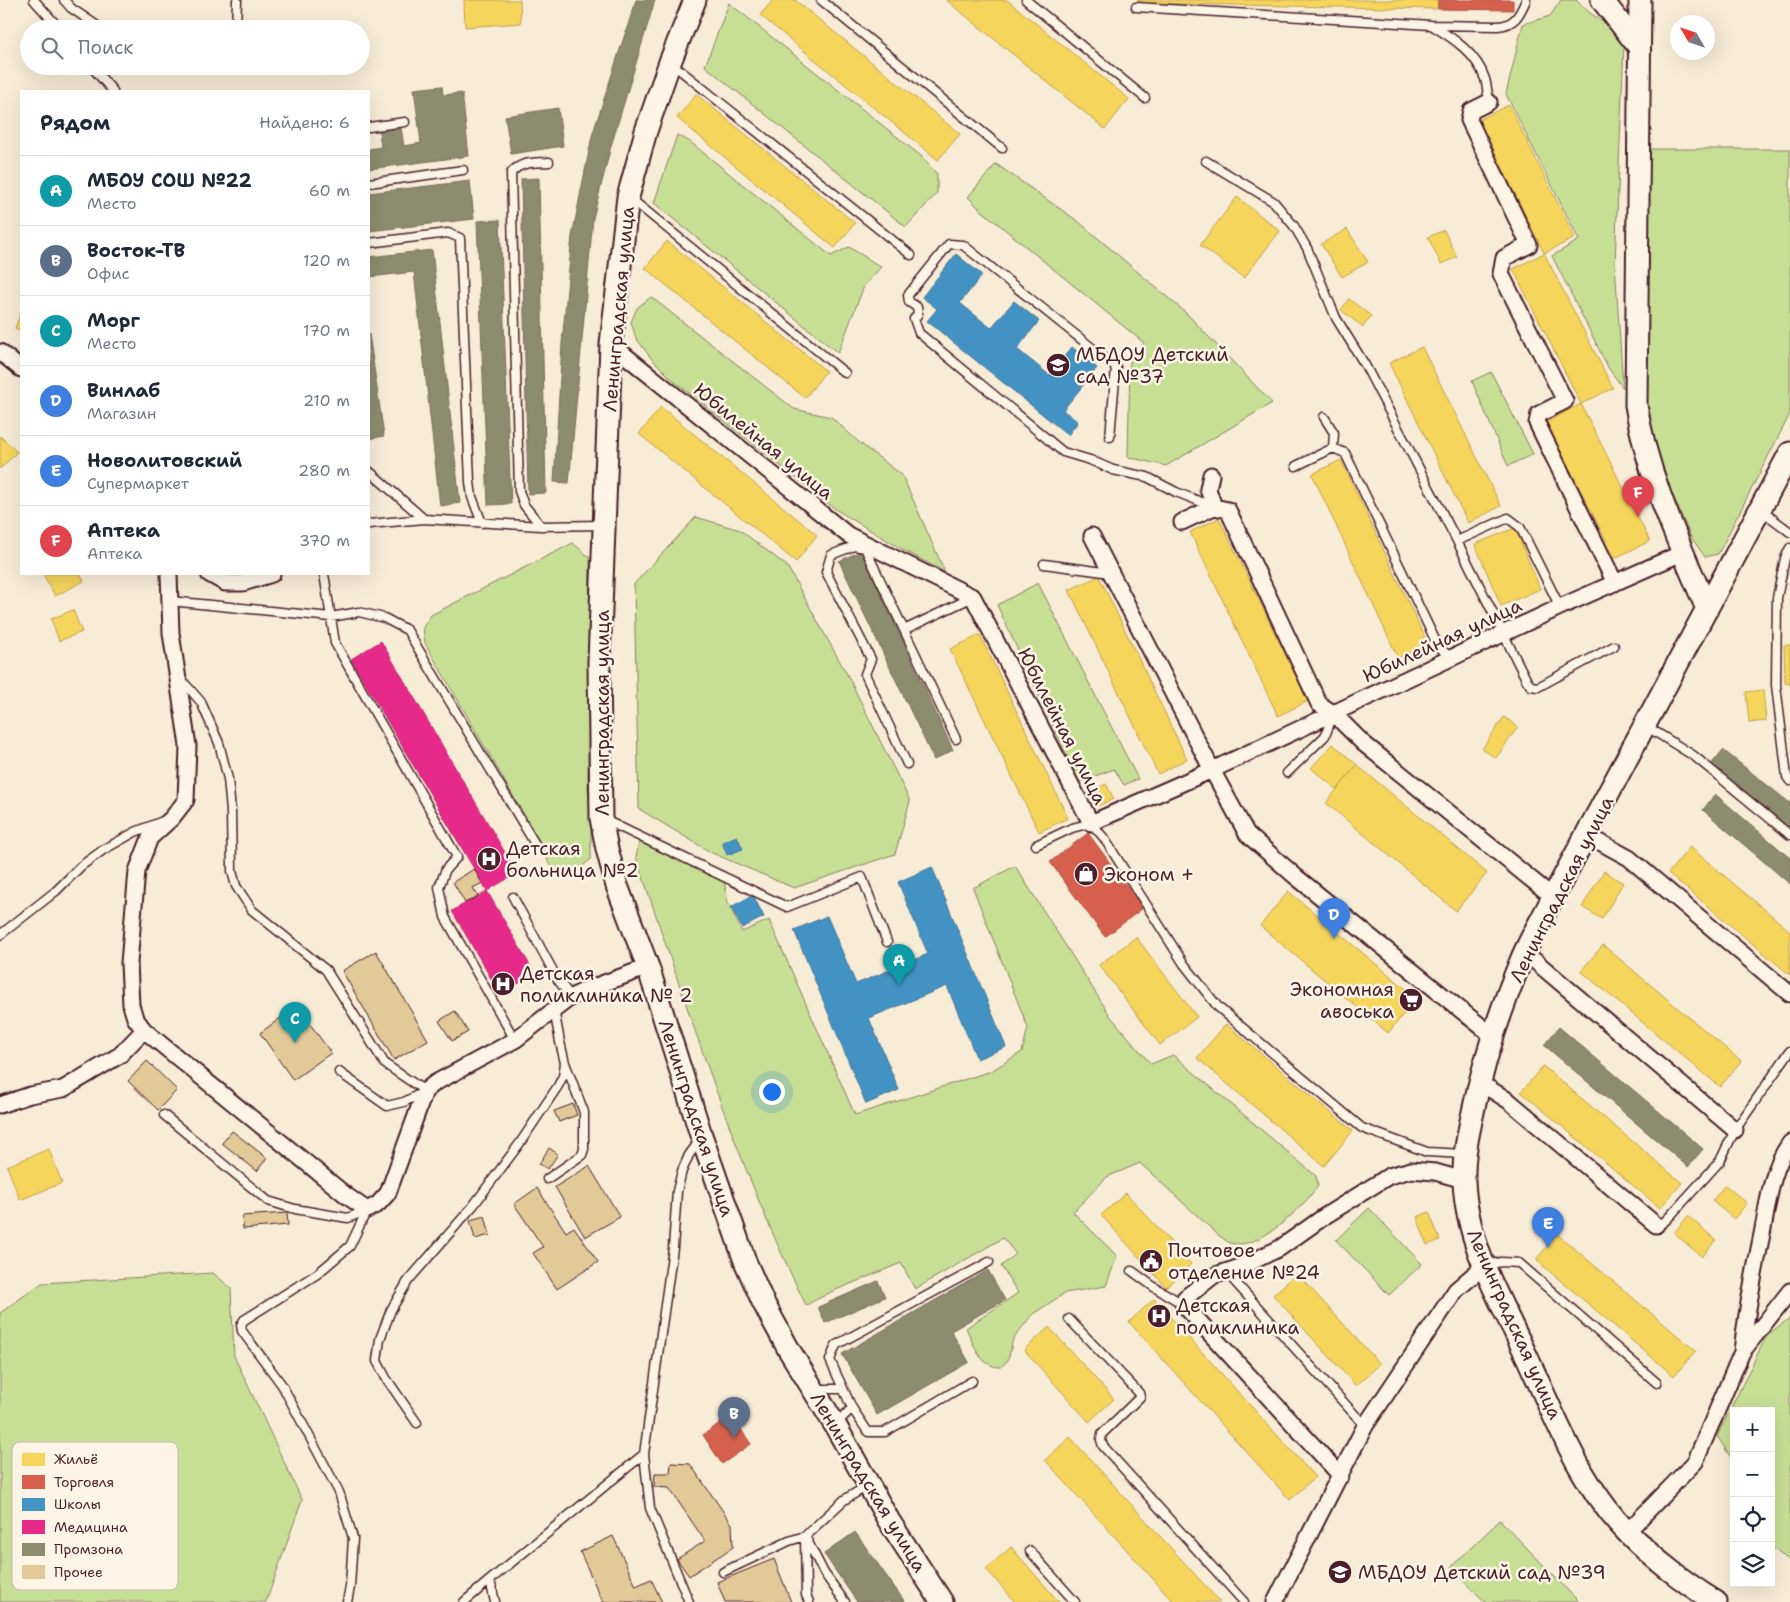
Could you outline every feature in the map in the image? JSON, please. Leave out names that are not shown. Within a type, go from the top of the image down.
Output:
[{"type":"main road","name":"Ленинградская улица","points":[[695,0],[670,62],[646,132],[628,197],[611,344],[599,662],[601,818],[617,886],[648,968],[702,1138],[744,1260],[763,1302],[812,1389],[835,1425],[889,1521],[942,1602]]},
{"type":"main road","points":[[1602,0],[1640,47]]},
{"type":"main road","points":[[1640,0],[1636,405],[1640,432],[1648,459],[1682,553],[1707,609]]},
{"type":"main road","name":"Ленинградская улица","points":[[1708,1600],[1627,1532],[1598,1496],[1571,1451],[1476,1246],[1467,1212],[1464,1154],[1479,1085],[1493,1036],[1523,957],[1553,897],[1790,453]]},
{"type":"street","points":[[1489,102],[1470,111],[1469,120],[1529,246],[1504,258],[1501,274],[1565,401],[1538,414],[1537,423],[1616,583]]},
{"type":"street","name":"Юбилейная улица","points":[[611,344],[847,541],[973,597],[1090,823],[1212,770],[1560,607],[1682,553]]},
{"type":"street","points":[[0,352],[20,368]]},
{"type":"street","points":[[1211,475],[1208,489],[1214,507]]},
{"type":"street","points":[[1182,522],[1214,507],[1228,510],[1320,704],[1334,713],[1363,743],[1553,897]]},
{"type":"street","points":[[1092,536],[1212,770],[1248,834],[1295,876],[1493,1036]]},
{"type":"street","points":[[169,575],[171,633],[188,746],[186,800],[172,818],[150,838],[137,871],[129,963],[131,1005],[135,1018],[144,1030],[347,1196],[367,1210],[378,1204],[388,1193],[425,1091],[435,1082],[515,1040],[571,997],[648,968]]},
{"type":"street","points":[[211,575],[225,583],[242,583],[269,575]]},
{"type":"street","points":[[1587,835],[1629,858],[1790,994]]},
{"type":"street","points":[[1523,957],[1535,962],[1734,1130]]},
{"type":"street","points":[[0,1105],[30,1095],[63,1089],[120,1055],[144,1030]]},
{"type":"street","points":[[1479,1085],[1490,1089],[1508,1101],[1656,1225]]},
{"type":"street","points":[[1742,1352],[1746,1313],[1772,1184],[1783,1152],[1790,1143]]},
{"type":"street","points":[[1340,1476],[1183,1304],[1186,1298],[1213,1276],[1280,1248],[1325,1216],[1389,1176],[1411,1170],[1435,1172],[1464,1180]]},
{"type":"street","points":[[1275,1602],[1365,1426],[1456,1290],[1484,1265]]},
{"type":"street","points":[[1627,1532],[1695,1462],[1742,1352],[1790,1291]]},
{"type":"lane","points":[[34,0],[52,20]]},
{"type":"lane","points":[[64,0],[71,8],[89,20]]},
{"type":"lane","points":[[236,20],[237,0]]},
{"type":"lane","points":[[821,0],[1002,148]]},
{"type":"lane","points":[[1026,0],[1145,98]]},
{"type":"lane","points":[[1136,8],[1431,25],[1506,25],[1517,18],[1526,0]]},
{"type":"lane","points":[[1431,25],[1453,38],[1472,57],[1484,77],[1489,102]]},
{"type":"lane","points":[[670,62],[911,255]]},
{"type":"lane","points":[[98,75],[112,90]]},
{"type":"lane","points":[[370,126],[406,122]]},
{"type":"lane","points":[[1206,161],[1274,202],[1294,226],[1307,248],[1336,318],[1365,364],[1527,681],[1532,686],[1538,688],[1614,646]]},
{"type":"lane","points":[[541,526],[524,505],[520,491],[511,173],[516,167],[530,163],[549,162]]},
{"type":"lane","points":[[370,183],[463,170]]},
{"type":"lane","points":[[628,197],[844,373]]},
{"type":"lane","points":[[370,243],[448,233],[460,238],[470,482],[472,497],[482,523]]},
{"type":"lane","points":[[1110,437],[1116,367],[963,245],[949,244],[908,295],[909,302],[917,307],[918,314],[914,319],[919,333],[1063,452],[1090,460],[1112,470],[1147,477],[1176,492],[1214,507]]},
{"type":"lane","points":[[1324,417],[1334,433],[1333,448]]},
{"type":"lane","points":[[1296,466],[1333,448]]},
{"type":"lane","points":[[1333,448],[1345,454],[1438,646],[1451,658]]},
{"type":"lane","points":[[370,472],[424,519]]},
{"type":"lane","points":[[1761,510],[1790,532]]},
{"type":"lane","points":[[1457,541],[1508,518],[1520,527],[1560,607]]},
{"type":"lane","points":[[370,524],[424,519],[541,526],[604,525]]},
{"type":"lane","points":[[907,764],[865,674],[871,659],[826,572],[831,555],[847,541],[854,546],[865,548],[956,739]]},
{"type":"lane","points":[[1790,548],[1785,558],[1778,598],[1776,685],[1787,777],[1790,781]]},
{"type":"lane","points":[[1044,564],[1111,573]]},
{"type":"lane","points":[[324,575],[335,643],[457,856],[446,869],[440,887],[445,917],[515,1040]]},
{"type":"lane","points":[[904,630],[973,597]]},
{"type":"lane","points":[[170,601],[331,617],[359,612],[384,618],[407,630],[538,849]]},
{"type":"lane","points":[[178,675],[201,702],[219,743],[228,779],[231,811],[232,871],[236,886],[252,910],[326,970],[385,1064],[425,1091],[404,1102],[387,1106],[339,1072]]},
{"type":"lane","points":[[1287,773],[1325,736],[1334,713]]},
{"type":"lane","points":[[1645,725],[1694,756],[1790,835]]},
{"type":"lane","points":[[0,935],[56,891],[81,866],[103,850],[136,832],[172,818]]},
{"type":"lane","points":[[601,818],[787,907],[862,877],[887,942]]},
{"type":"lane","points":[[1036,844],[1090,823],[1104,838],[1184,964],[1218,1007],[1362,1128],[1426,1152],[1464,1154]]},
{"type":"lane","points":[[513,897],[558,980],[571,997]]},
{"type":"lane","points":[[547,1179],[582,1155],[584,1149],[584,1112],[566,1063],[554,1009]]},
{"type":"lane","points":[[1656,1225],[1663,1223],[1671,1216],[1720,1161],[1734,1130],[1790,1051]]},
{"type":"lane","points":[[417,1424],[386,1378],[377,1361],[380,1339],[392,1310],[408,1281],[473,1206],[520,1143],[558,1086],[566,1063]]},
{"type":"lane","points":[[164,1115],[268,1201],[295,1209],[348,1218],[367,1210]]},
{"type":"lane","points":[[689,1602],[650,1508],[644,1454],[673,1248],[677,1191],[682,1171],[689,1155],[702,1138]]},
{"type":"lane","points":[[347,1602],[350,1587],[353,1538],[339,1492],[282,1386],[242,1331],[241,1325],[244,1320],[317,1274],[350,1246],[367,1210]]},
{"type":"lane","points":[[972,1381],[885,1432],[868,1432],[852,1408],[830,1360],[836,1345],[989,1262]]},
{"type":"lane","points":[[1484,1265],[1501,1262],[1519,1264],[1657,1384]]},
{"type":"lane","points":[[1132,1271],[1183,1304]]},
{"type":"lane","points":[[1226,1272],[1365,1426]]},
{"type":"lane","points":[[1069,1318],[1139,1393],[1140,1397],[1102,1434],[1101,1440],[1104,1446],[1244,1602]]},
{"type":"lane","points":[[812,1389],[842,1389]]},
{"type":"lane","points":[[835,1425],[852,1408]]},
{"type":"lane","points":[[464,1602],[644,1454]]},
{"type":"lane","points":[[723,1572],[789,1541],[805,1536],[844,1500],[868,1484]]},
{"type":"lane","points":[[805,1536],[806,1595],[809,1602]]},
{"type":"lane","points":[[805,1536],[824,1573],[844,1602]]},
{"type":"lane","points":[[1030,1551],[1075,1602]]},
{"type":"lane","points":[[490,1580],[495,1602]]},
{"type":"green space","points":[[1561,0],[1576,0],[1591,14],[1611,25],[1624,44],[1615,263],[1623,388],[1609,369],[1552,256],[1579,240],[1506,94],[1523,24],[1550,16]]},
{"type":"green space","points":[[729,3],[921,156],[937,174],[937,193],[906,227],[705,66]]},
{"type":"green space","points":[[677,135],[689,141],[831,256],[849,247],[881,267],[864,286],[838,353],[654,203]]},
{"type":"green space","points":[[1650,149],[1790,149],[1790,414],[1718,554],[1705,557],[1691,537],[1648,440],[1641,404]]},
{"type":"green space","points":[[996,164],[1079,222],[1186,313],[1272,403],[1166,466],[1128,457],[1130,362],[1144,343],[981,210],[968,197]]},
{"type":"green space","points":[[651,297],[794,409],[831,417],[861,444],[902,475],[945,572],[905,551],[835,509],[674,381],[651,358],[636,338],[631,322],[637,308]]},
{"type":"green space","points":[[1491,372],[1533,454],[1508,466],[1472,381]]},
{"type":"green space","points":[[696,517],[740,530],[787,566],[849,678],[910,801],[895,854],[794,888],[712,853],[639,809],[634,584]]},
{"type":"green space","points":[[573,543],[590,558],[588,787],[591,859],[578,870],[562,872],[549,864],[542,846],[425,643],[423,627],[431,615]]},
{"type":"green space","points":[[1038,583],[1138,779],[1124,785],[1114,769],[1079,782],[997,605]]},
{"type":"green space","points":[[639,842],[724,881],[728,903],[742,932],[769,920],[855,1115],[991,1071],[1022,1052],[1028,1028],[973,888],[1015,866],[1111,1017],[1151,1064],[1173,1055],[1316,1176],[1318,1186],[1302,1205],[1279,1226],[1253,1241],[1241,1244],[1230,1243],[1217,1234],[1140,1163],[1107,1177],[1073,1212],[1117,1256],[1106,1286],[1065,1293],[1033,1314],[1013,1339],[1008,1360],[1001,1367],[994,1366],[983,1359],[975,1348],[966,1328],[1018,1293],[1001,1266],[1016,1254],[1003,1238],[915,1289],[901,1263],[831,1292],[806,1305],[780,1251],[757,1196],[714,1084],[636,857]]},
{"type":"green space","points":[[1369,1208],[1422,1264],[1389,1295],[1336,1240]]},
{"type":"green space","points":[[213,1273],[231,1288],[234,1356],[302,1500],[266,1602],[0,1602],[0,1313],[42,1283]]},
{"type":"green space","points":[[1790,1318],[1790,1561],[1775,1550],[1775,1407],[1731,1407],[1767,1335]]},
{"type":"green space","points":[[1730,1410],[1730,1456],[1717,1436]]},
{"type":"green space","points":[[1500,1520],[1579,1602],[1485,1602],[1451,1567]]},
{"type":"building: Жильё","points":[[464,0],[520,0],[521,23],[465,27]]},
{"type":"building: Жильё","points":[[773,0],[795,0],[960,134],[938,160],[760,15]]},
{"type":"building: Жильё","points":[[946,0],[1007,0],[1129,99],[1105,129]]},
{"type":"building: Жильё","points":[[1138,0],[1438,0],[1437,9],[1137,3]]},
{"type":"building: Жильё","points":[[696,94],[855,223],[835,248],[677,118]]},
{"type":"building: Жильё","points":[[1509,105],[1575,238],[1544,253],[1478,120]]},
{"type":"building: Жильё","points":[[1237,197],[1280,231],[1244,278],[1200,245]]},
{"type":"building: Жильё","points":[[1347,229],[1368,262],[1342,277],[1321,244]]},
{"type":"building: Жильё","points":[[1444,230],[1457,257],[1441,264],[1428,237]]},
{"type":"building: Жильё","points":[[667,241],[826,371],[805,398],[645,268]]},
{"type":"building: Жильё","points":[[1544,253],[1613,388],[1581,404],[1513,269]]},
{"type":"building: Жильё","points":[[1349,299],[1371,316],[1363,327],[1341,310]]},
{"type":"building: Жильё","points":[[20,315],[20,330],[15,328]]},
{"type":"building: Жильё","points":[[1422,347],[1501,506],[1468,523],[1389,363]]},
{"type":"building: Жильё","points":[[1581,404],[1650,541],[1615,558],[1546,422]]},
{"type":"building: Жильё","points":[[661,407],[817,535],[796,562],[639,434]]},
{"type":"building: Жильё","points":[[0,436],[17,452],[0,469]]},
{"type":"building: Жильё","points":[[1341,460],[1428,644],[1398,658],[1312,474]]},
{"type":"building: Жильё","points":[[1219,518],[1308,701],[1278,716],[1190,532]]},
{"type":"building: Жильё","points":[[1515,528],[1540,589],[1501,606],[1475,544]]},
{"type":"building: Жильё","points":[[44,575],[81,575],[84,581],[55,596]]},
{"type":"building: Жильё","points":[[1099,576],[1187,759],[1158,774],[1069,590]]},
{"type":"building: Жильё","points":[[73,610],[82,632],[59,641],[51,619]]},
{"type":"building: Жильё","points":[[980,635],[1068,818],[1039,832],[950,649]]},
{"type":"building: Жильё","points":[[1784,645],[1790,645],[1790,683],[1785,683]]},
{"type":"building: Жильё","points":[[1763,690],[1766,721],[1749,723],[1746,692]]},
{"type":"building: Жильё","points":[[1504,717],[1518,727],[1496,758],[1482,749]]},
{"type":"building: Жильё","points":[[1333,744],[1357,765],[1337,790],[1311,768]]},
{"type":"building: Жильё","points":[[1357,765],[1487,873],[1456,911],[1326,803]]},
{"type":"building: Жильё","points":[[1106,784],[1114,799],[1095,807],[1088,793]]},
{"type":"building: Жильё","points":[[1690,847],[1790,931],[1790,975],[1668,873]]},
{"type":"building: Жильё","points":[[1604,871],[1623,883],[1602,919],[1582,907]]},
{"type":"building: Жильё","points":[[1288,891],[1417,998],[1388,1033],[1260,926]]},
{"type":"building: Жильё","points":[[1136,937],[1197,1017],[1160,1045],[1099,965]]},
{"type":"building: Жильё","points":[[1603,945],[1741,1061],[1720,1087],[1581,971]]},
{"type":"building: Жильё","points":[[1226,1024],[1353,1131],[1324,1166],[1197,1058]]},
{"type":"building: Жильё","points":[[1543,1066],[1682,1183],[1660,1208],[1521,1092]]},
{"type":"building: Жильё","points":[[49,1149],[62,1183],[20,1200],[7,1166]]},
{"type":"building: Жильё","points":[[1725,1185],[1747,1203],[1734,1219],[1712,1201]]},
{"type":"building: Жильё","points":[[1126,1193],[1191,1264],[1166,1287],[1101,1215]]},
{"type":"building: Жильё","points":[[1429,1212],[1440,1240],[1427,1245],[1417,1217]]},
{"type":"building: Жильё","points":[[1688,1216],[1716,1240],[1702,1257],[1674,1233]]},
{"type":"building: Жильё","points":[[1557,1234],[1696,1351],[1674,1376],[1536,1260]]},
{"type":"building: Жильё","points":[[1297,1273],[1380,1364],[1356,1386],[1273,1295]]},
{"type":"building: Жильё","points":[[1154,1299],[1315,1477],[1290,1500],[1129,1322]]},
{"type":"building: Жильё","points":[[1049,1327],[1114,1399],[1089,1422],[1024,1350]]},
{"type":"building: Жильё","points":[[1070,1437],[1220,1602],[1174,1602],[1045,1460]]},
{"type":"building: Жильё","points":[[1011,1547],[1059,1602],[1015,1602],[986,1569]]},
{"type":"building: Торговля","points":[[1438,0],[1513,0],[1513,10],[1438,9]]},
{"type":"building: Торговля","points":[[1088,833],[1143,908],[1105,937],[1050,862]]},
{"type":"building: Торговля","points":[[731,1415],[751,1444],[722,1464],[703,1435]]},
{"type":"building: Школы","points":[[956,254],[982,275],[960,303],[991,328],[1014,301],[1039,321],[1017,349],[1049,375],[1072,347],[1097,368],[1063,410],[1078,422],[1068,435],[927,321],[937,309],[922,297]]},
{"type":"building: Школы","points":[[737,836],[743,849],[727,855],[722,842]]},
{"type":"building: Школы","points":[[932,867],[1006,1047],[977,1059],[947,986],[869,1018],[899,1090],[866,1104],[794,930],[827,916],[856,984],[928,954],[898,882]]},
{"type":"building: Школы","points":[[753,895],[764,917],[742,928],[731,907]]},
{"type":"building: Медицина","points":[[381,641],[517,873],[487,891],[351,659]]},
{"type":"building: Медицина","points":[[487,891],[535,974],[500,994],[452,911]]},
{"type":"building: Промзона","points":[[636,0],[655,0],[611,146],[593,218],[569,483],[554,482],[562,343],[572,236],[592,136]]},
{"type":"building: Промзона","points":[[442,86],[443,95],[462,93],[469,156],[370,169],[370,149],[381,147],[379,131],[401,128],[404,146],[421,143],[414,89]]},
{"type":"building: Промзона","points":[[558,108],[563,146],[511,154],[505,116]]},
{"type":"building: Промзона","points":[[539,178],[546,493],[528,494],[521,179]]},
{"type":"building: Промзона","points":[[470,181],[474,219],[370,231],[370,193]]},
{"type":"building: Промзона","points":[[500,220],[511,504],[488,505],[477,221]]},
{"type":"building: Промзона","points":[[432,250],[460,503],[440,506],[414,272],[370,277],[370,257]]},
{"type":"building: Промзона","points":[[370,341],[384,436],[370,439]]},
{"type":"building: Промзона","points":[[861,551],[953,750],[934,760],[839,561]]},
{"type":"building: Промзона","points":[[1723,750],[1790,803],[1790,832],[1709,767]]},
{"type":"building: Промзона","points":[[1715,794],[1790,858],[1790,884],[1703,810]]},
{"type":"building: Промзона","points":[[1559,1027],[1703,1149],[1688,1167],[1544,1045]]},
{"type":"building: Промзона","points":[[988,1270],[1005,1300],[951,1331],[969,1362],[877,1415],[842,1354]]},
{"type":"building: Промзона","points":[[878,1281],[885,1297],[825,1323],[818,1307]]},
{"type":"building: Промзона","points":[[855,1532],[905,1602],[857,1602],[824,1554]]},
{"type":"building: Прочее","points":[[474,869],[482,883],[473,888],[478,896],[465,903],[453,882]]},
{"type":"building: Прочее","points":[[376,951],[428,1040],[394,1060],[342,971]]},
{"type":"building: Прочее","points":[[297,1006],[331,1053],[293,1080],[260,1033]]},
{"type":"building: Прочее","points":[[455,1011],[468,1032],[452,1041],[439,1021]]},
{"type":"building: Прочее","points":[[147,1061],[177,1090],[158,1110],[128,1081]]},
{"type":"building: Прочее","points":[[573,1104],[577,1115],[559,1122],[554,1111]]},
{"type":"building: Прочее","points":[[232,1131],[267,1158],[257,1171],[222,1143]]},
{"type":"building: Прочее","points":[[549,1148],[558,1154],[548,1169],[539,1164]]},
{"type":"building: Прочее","points":[[589,1166],[620,1217],[585,1237],[555,1187]]},
{"type":"building: Прочее","points":[[537,1188],[566,1232],[574,1227],[598,1262],[557,1289],[533,1253],[543,1247],[514,1204]]},
{"type":"building: Прочее","points":[[287,1213],[288,1225],[243,1229],[242,1216]]},
{"type":"building: Прочее","points":[[485,1216],[490,1235],[475,1239],[470,1220]]},
{"type":"building: Прочее","points":[[671,1463],[690,1464],[732,1524],[733,1547],[689,1576],[677,1559],[705,1541],[669,1488],[654,1487],[655,1473],[670,1473]]},
{"type":"building: Прочее","points":[[613,1536],[636,1586],[651,1579],[662,1602],[603,1602],[580,1552]]},
{"type":"building: Прочее","points":[[774,1559],[791,1602],[725,1602],[717,1582]]},
{"type":"place","name":"МБДОУ Детский сад №37","points":[[1058,365]]},
{"type":"place","name":"Аптека","points":[[1638,517]]},
{"type":"place","name":"Детская больница №2","points":[[489,859]]},
{"type":"place","name":"Эконом +","points":[[1086,874]]},
{"type":"place","name":"Винлаб","points":[[1334,939]]},
{"type":"place","name":"Детская поликлиника № 2","points":[[503,984]]},
{"type":"place","name":"МБОУ СОШ №22","points":[[899,985]]},
{"type":"place","name":"Экономная авоська","points":[[1411,1000]]},
{"type":"place","name":"Морг","points":[[295,1043]]},
{"type":"place","name":"Новолитовский","points":[[1548,1248]]},
{"type":"place","name":"Почтовое отделение №24","points":[[1151,1261]]},
{"type":"place","name":"Детская поликлиника","points":[[1159,1316]]},
{"type":"place","name":"Восток-ТВ","points":[[734,1438]]},
{"type":"place","name":"МБДОУ Детский сад №39","points":[[1340,1572]]}]
